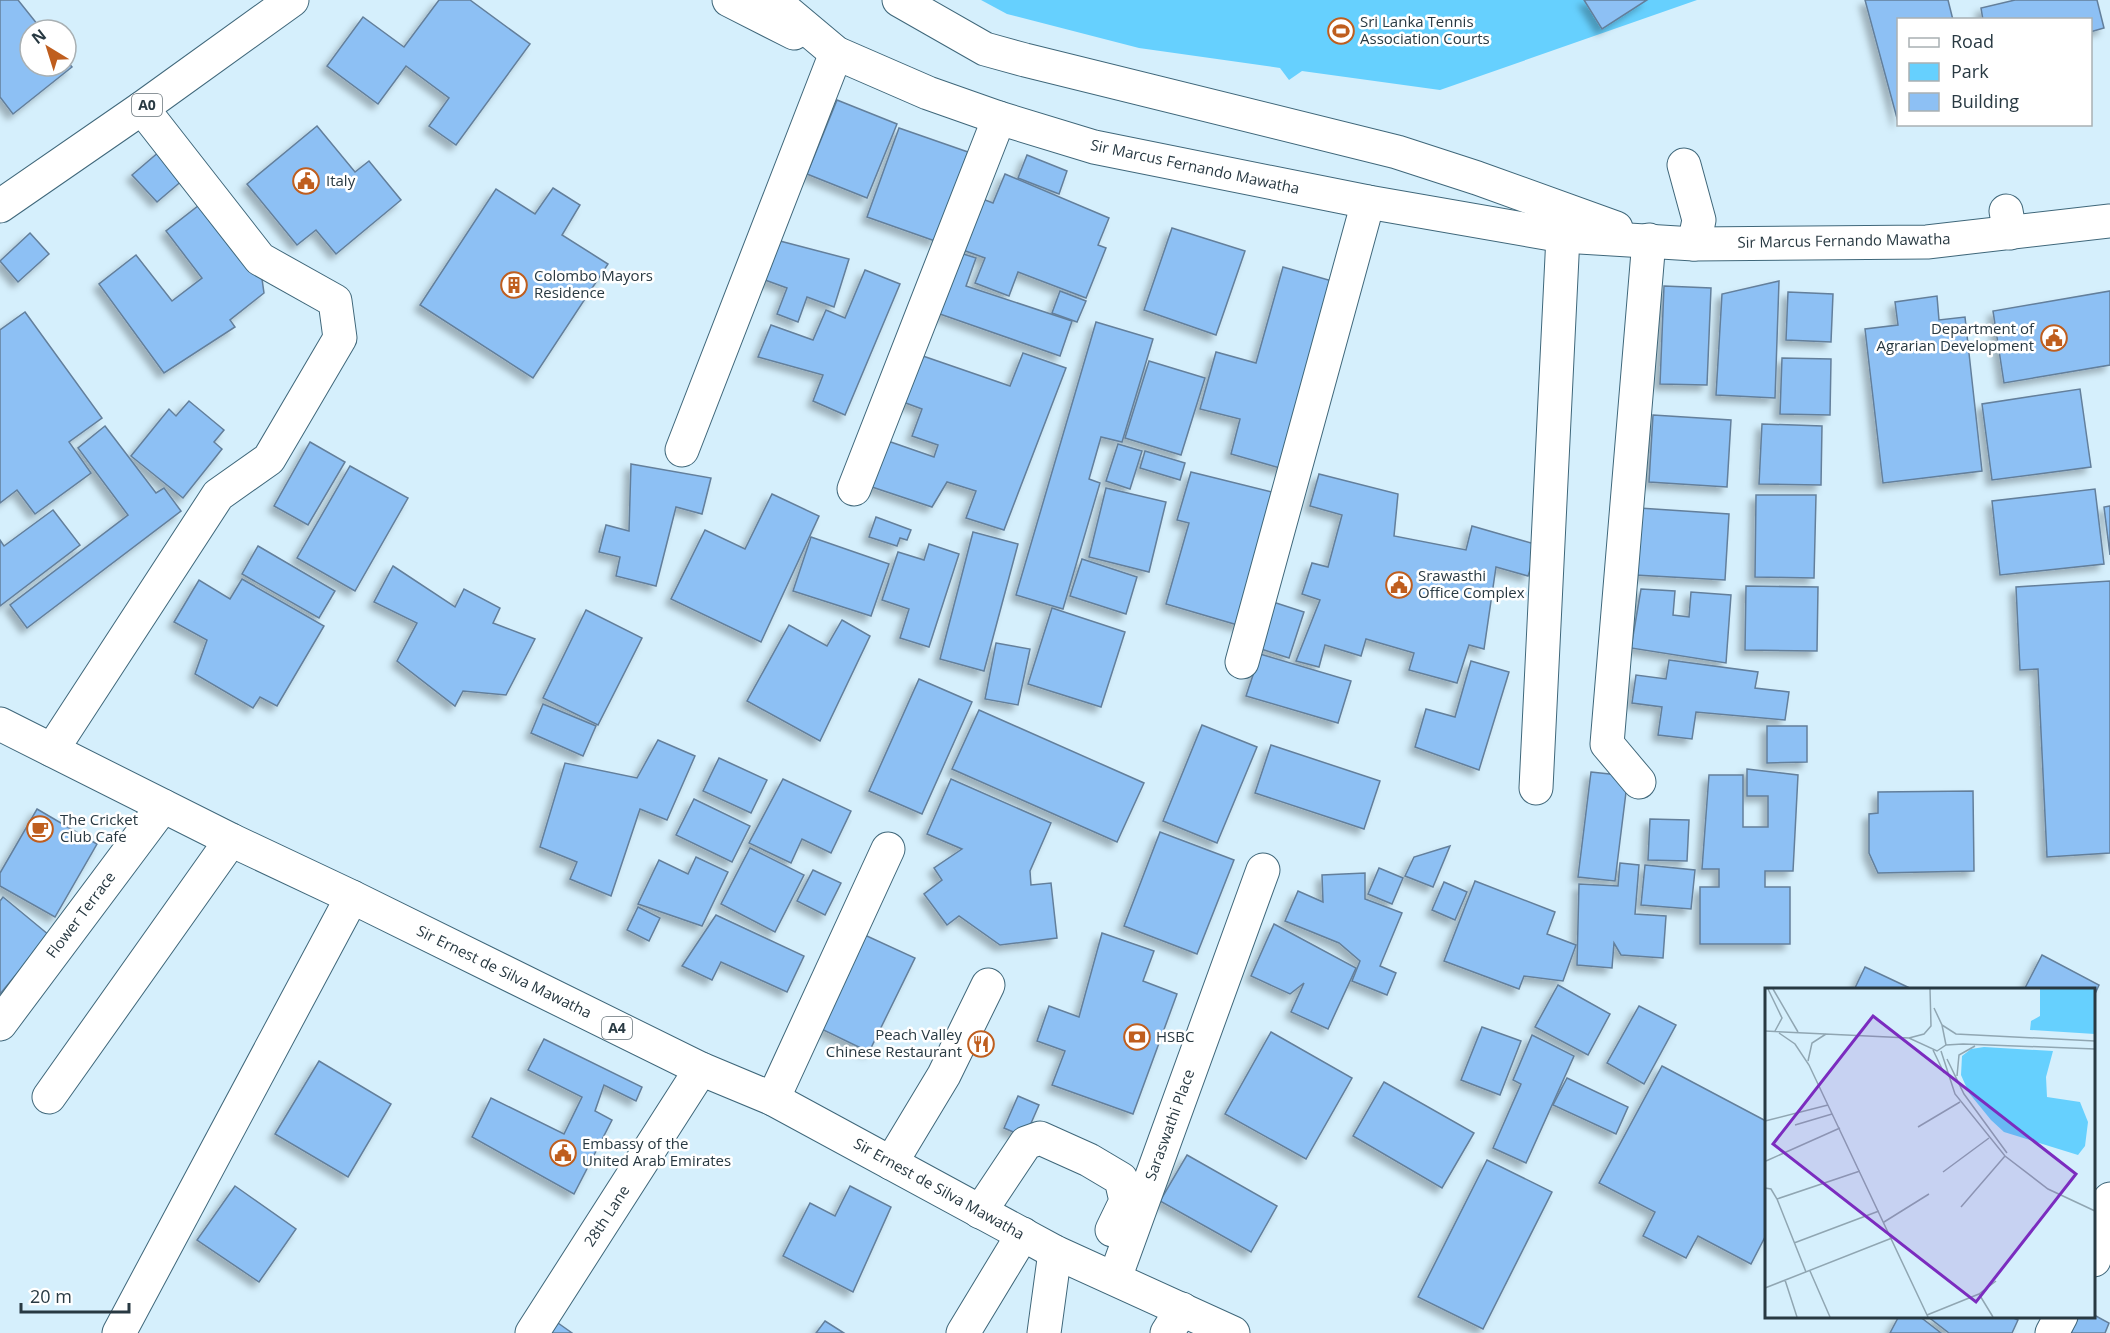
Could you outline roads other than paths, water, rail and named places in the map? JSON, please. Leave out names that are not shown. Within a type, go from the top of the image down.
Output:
[{"type":"main road","name":"A0","points":[[0,206],[292,0]]},
{"type":"main road","points":[[682,450],[836,53],[729,0]]},
{"type":"main road","name":"Sir Marcus Fernando Mawatha","points":[[773,0],[836,53],[928,93],[999,118],[1094,147],[1368,202],[1563,236],[1694,244],[1927,242],[2008,222],[2110,221]]},
{"type":"main road","name":"Sir Marcus Fernando Mawatha","points":[[899,0],[986,49],[1397,152],[1477,178],[1649,240]]},
{"type":"main road","points":[[52,750],[218,495],[269,459],[340,339],[335,301],[260,259],[142,108]]},
{"type":"main road","points":[[854,489],[999,118]]},
{"type":"main road","points":[[1684,165],[1699,220],[1694,244]]},
{"type":"main road","points":[[1242,662],[1368,202]]},
{"type":"main road","points":[[1536,788],[1563,236]]},
{"type":"main road","points":[[1639,782],[1607,744],[1649,240]]},
{"type":"main road","name":"Sir Ernest de Silva Mawatha","points":[[0,724],[231,840],[701,1069],[773,1099],[1055,1252],[1104,1273],[1174,1321],[1233,1333]]},
{"type":"main road","name":"Flower Terrace","points":[[0,1024],[163,806]]},
{"type":"main road","points":[[49,1097],[231,840]]},
{"type":"main road","points":[[773,1099],[888,849]]},
{"type":"main road","name":"Saraswathi Place","points":[[1104,1273],[1263,870]]},
{"type":"main road","points":[[118,1333],[352,897]]},
{"type":"main road","points":[[891,1163],[944,1075],[988,985]]},
{"type":"main road","name":"28th Lane","points":[[532,1333],[701,1069]]},
{"type":"main road","points":[[980,1212],[1026,1143],[1040,1138],[1089,1160],[1121,1179],[1126,1201],[1104,1273]]},
{"type":"main road","points":[[2095,1257],[2110,1199]]},
{"type":"main road","points":[[963,1333],[1023,1234]]},
{"type":"main road","points":[[1044,1333],[1055,1252]]},
{"type":"main road","points":[[2095,1262],[2110,1269]]},
{"type":"main road","points":[[2052,1333],[2060,1318]]},
{"type":"place","name":"Sri Lanka Tennis Association Courts","points":[[1341,31]]},
{"type":"place","name":"Italy","points":[[306,181]]},
{"type":"place","name":"Colombo Mayors Residence","points":[[514,285]]},
{"type":"place","name":"Department of Agrarian Development","points":[[2054,338]]},
{"type":"place","name":"Srawasthi Office Complex","points":[[1399,585]]},
{"type":"place","name":"The Cricket Club Cafe","points":[[40,829]]},
{"type":"place","name":"HSBC","points":[[1137,1037]]},
{"type":"place","name":"Peach Valley Chinese Restaurant","points":[[981,1044]]},
{"type":"place","name":"Embassy of the United Arab Emirates","points":[[563,1153]]}]
